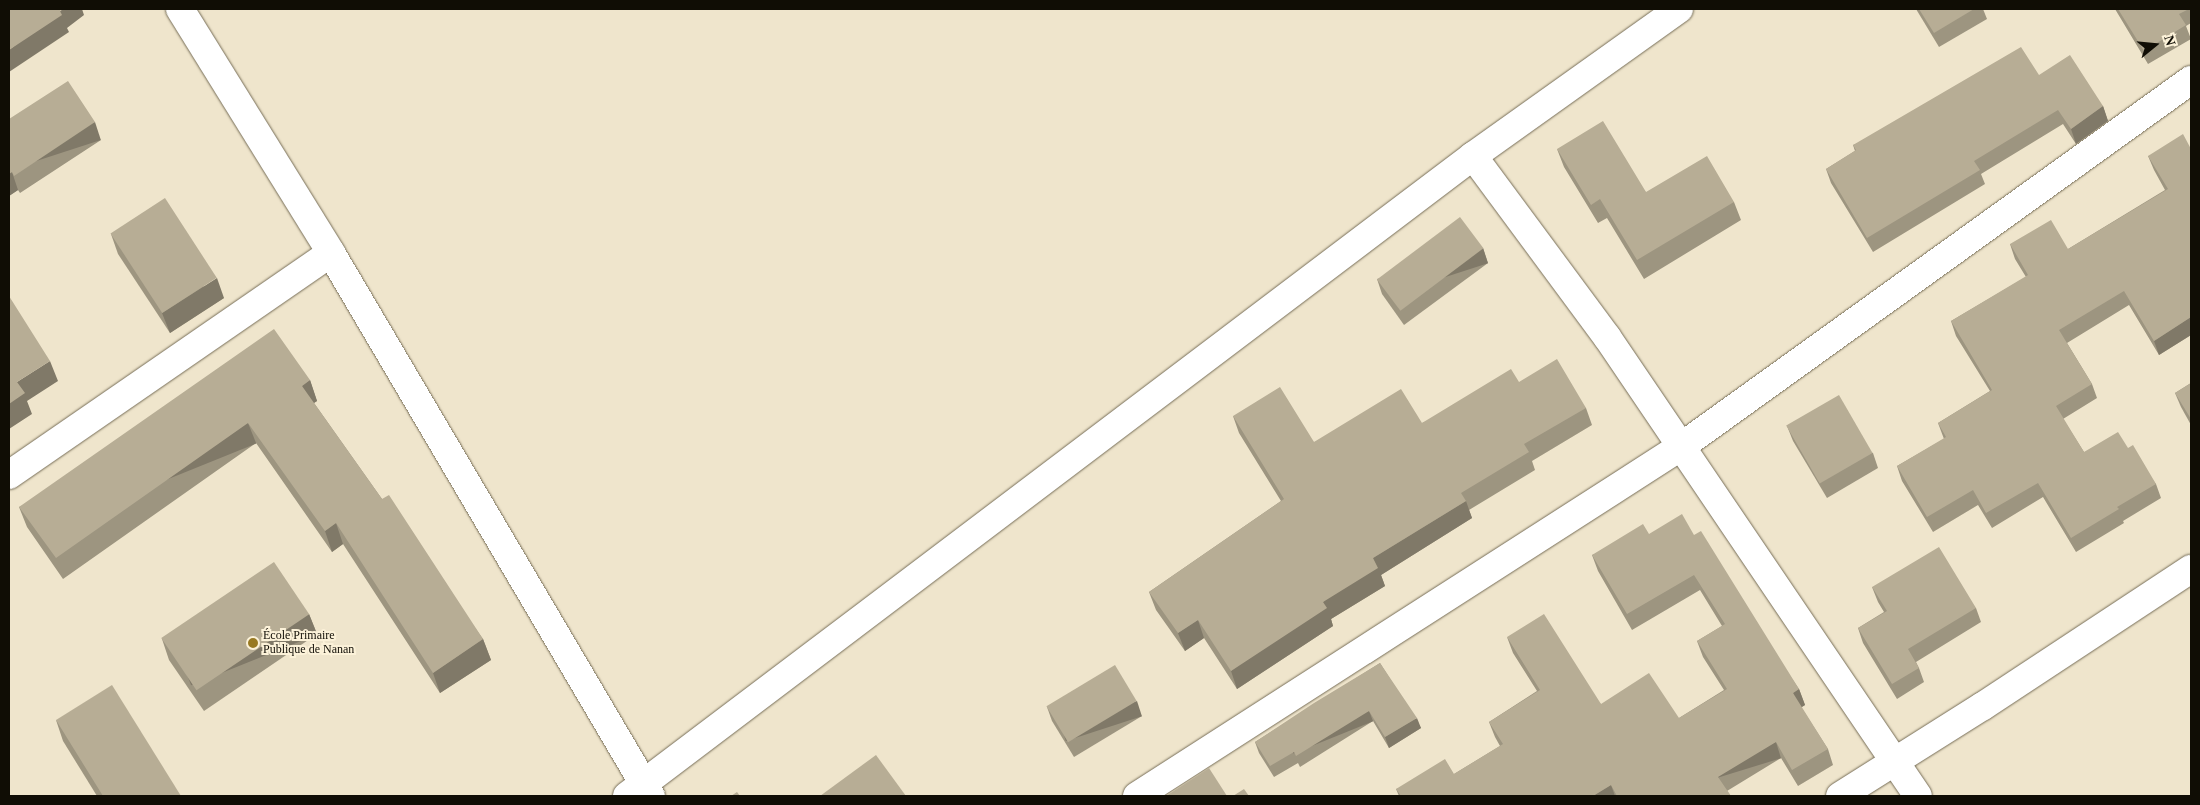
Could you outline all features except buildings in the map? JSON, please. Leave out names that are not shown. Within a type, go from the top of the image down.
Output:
[{"type":"street","points":[[180,9],[331,252],[640,793],[1473,156],[1679,9]]},
{"type":"street","points":[[1137,796],[1682,446],[2191,80]]},
{"type":"street","points":[[1473,156],[1607,337],[1893,762],[1918,796]]},
{"type":"street","points":[[9,475],[331,252]]},
{"type":"street","points":[[1840,796],[1992,700],[2191,569]]},
{"type":"place","name":"École Primaire Publique de Nanan","points":[[253,643]]}]
